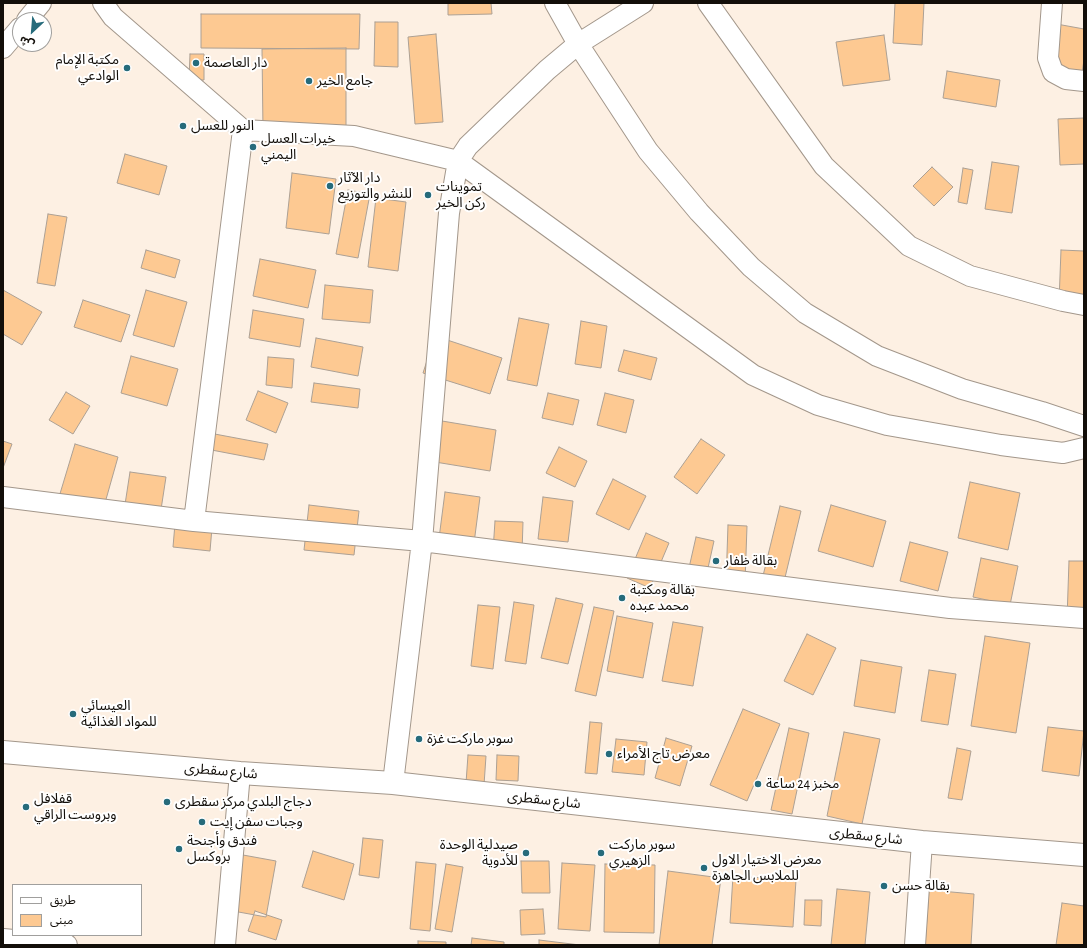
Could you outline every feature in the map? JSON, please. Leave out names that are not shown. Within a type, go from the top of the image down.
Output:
[{"type":"street","points":[[34,12],[41,3]]},
{"type":"street","points":[[103,3],[113,17],[243,130],[354,136],[458,161],[753,375],[818,406],[887,425],[1001,445],[1063,453],[1084,448]]},
{"type":"street","points":[[555,3],[578,44],[648,151],[699,212],[751,267],[805,313],[877,356],[962,389],[1042,412],[1084,426]]},
{"type":"street","points":[[393,783],[422,541],[449,213],[458,161],[468,146],[547,70],[578,44],[643,3]]},
{"type":"street","points":[[708,3],[824,166],[909,246],[970,276],[1063,301],[1084,305]]},
{"type":"street","points":[[1052,3],[1048,58],[1053,72],[1066,79],[1084,81]]},
{"type":"street","points":[[3,48],[12,37]]},
{"type":"street","points":[[194,521],[243,130]]},
{"type":"street","points":[[3,497],[194,521],[422,541],[950,608],[1084,618]]},
{"type":"street","name":"شارع سقطرى","points":[[3,752],[393,783],[922,842],[1084,855]]},
{"type":"street","points":[[225,945],[240,772]]},
{"type":"street","points":[[915,945],[922,842]]},
{"type":"street","points":[[3,939],[67,945]]},
{"type":"building","points":[[448,3],[491,3],[492,14],[448,15]]},
{"type":"building","points":[[895,3],[924,3],[922,45],[893,43]]},
{"type":"building","points":[[201,14],[360,14],[359,49],[201,48]]},
{"type":"building","points":[[375,22],[398,22],[398,67],[374,66]]},
{"type":"building","points":[[1051,23],[1084,29],[1084,60],[1081,79],[1043,73]]},
{"type":"building","points":[[436,34],[443,122],[415,124],[408,37]]},
{"type":"building","points":[[884,35],[890,80],[843,86],[836,42]]},
{"type":"building","points":[[346,48],[346,131],[263,131],[262,49]]},
{"type":"building","points":[[190,54],[204,54],[204,80],[189,80]]},
{"type":"building","points":[[947,71],[1000,80],[996,107],[943,98]]},
{"type":"building","points":[[1084,118],[1084,164],[1060,165],[1058,119]]},
{"type":"building","points":[[125,154],[167,166],[159,195],[117,183]]},
{"type":"building","points":[[992,162],[1019,166],[1012,213],[985,209]]},
{"type":"building","points":[[932,167],[953,187],[934,206],[913,186]]},
{"type":"building","points":[[963,168],[973,170],[967,204],[958,202]]},
{"type":"building","points":[[292,173],[336,179],[329,234],[286,228]]},
{"type":"building","points":[[348,190],[370,194],[358,258],[336,254]]},
{"type":"building","points":[[376,198],[406,202],[398,271],[368,267]]},
{"type":"building","points":[[48,214],[67,217],[55,286],[37,283]]},
{"type":"building","points":[[146,250],[180,260],[175,278],[141,268]]},
{"type":"building","points":[[1061,250],[1084,251],[1084,303],[1059,302]]},
{"type":"building","points":[[260,259],[316,270],[308,308],[253,296]]},
{"type":"building","points":[[325,285],[373,290],[370,323],[322,319]]},
{"type":"building","points":[[3,290],[42,312],[22,345],[3,334]]},
{"type":"building","points":[[146,290],[187,302],[174,347],[133,335]]},
{"type":"building","points":[[83,300],[130,315],[121,342],[74,327]]},
{"type":"building","points":[[253,310],[304,319],[300,347],[249,338]]},
{"type":"building","points":[[519,318],[549,324],[537,386],[507,380]]},
{"type":"building","points":[[581,321],[607,326],[601,368],[575,364]]},
{"type":"building","points":[[435,336],[502,358],[490,394],[423,373]]},
{"type":"building","points":[[316,338],[363,347],[358,376],[311,367]]},
{"type":"building","points":[[624,350],[657,358],[651,380],[618,371]]},
{"type":"building","points":[[131,356],[178,369],[167,406],[121,393]]},
{"type":"building","points":[[268,357],[294,359],[292,388],[266,385]]},
{"type":"building","points":[[314,383],[360,389],[358,408],[311,402]]},
{"type":"building","points":[[258,391],[288,403],[276,433],[246,420]]},
{"type":"building","points":[[66,392],[90,406],[73,434],[49,420]]},
{"type":"building","points":[[548,393],[579,400],[573,425],[542,418]]},
{"type":"building","points":[[605,393],[634,400],[626,433],[597,425]]},
{"type":"building","points":[[442,421],[496,430],[490,471],[435,462]]},
{"type":"building","points":[[204,432],[268,444],[264,460],[201,448]]},
{"type":"building","points":[[701,439],[725,455],[697,494],[674,477]]},
{"type":"building","points":[[3,441],[12,444],[3,468]]},
{"type":"building","points":[[75,444],[118,457],[103,510],[59,497]]},
{"type":"building","points":[[559,447],[587,461],[575,487],[546,473]]},
{"type":"building","points":[[130,472],[166,477],[160,516],[124,511]]},
{"type":"building","points":[[613,479],[646,496],[629,530],[596,514]]},
{"type":"building","points":[[970,482],[1020,493],[1008,550],[958,538]]},
{"type":"building","points":[[445,492],[480,497],[473,551],[438,546]]},
{"type":"building","points":[[543,497],[573,501],[568,542],[538,539]]},
{"type":"building","points":[[309,505],[359,511],[354,555],[304,550]]},
{"type":"building","points":[[831,505],[886,521],[873,567],[818,551]]},
{"type":"building","points":[[780,506],[801,511],[782,590],[761,584]]},
{"type":"building","points":[[176,512],[213,516],[210,551],[173,547]]},
{"type":"building","points":[[495,521],[523,522],[522,553],[493,551]]},
{"type":"building","points":[[728,525],[747,526],[745,583],[726,583]]},
{"type":"building","points":[[646,533],[669,543],[650,588],[627,578]]},
{"type":"building","points":[[696,537],[714,541],[704,586],[686,581]]},
{"type":"building","points":[[910,542],[948,552],[938,591],[900,581]]},
{"type":"building","points":[[981,558],[1018,566],[1010,605],[973,597]]},
{"type":"building","points":[[1069,561],[1084,561],[1084,620],[1067,619]]},
{"type":"building","points":[[556,598],[583,604],[568,664],[541,658]]},
{"type":"building","points":[[514,602],[534,605],[526,664],[505,661]]},
{"type":"building","points":[[478,605],[500,607],[493,669],[471,666]]},
{"type":"building","points":[[594,607],[614,611],[596,696],[575,691]]},
{"type":"building","points":[[617,616],[653,623],[643,678],[607,671]]},
{"type":"building","points":[[673,622],[703,627],[693,686],[662,681]]},
{"type":"building","points":[[807,634],[836,648],[813,695],[784,681]]},
{"type":"building","points":[[985,636],[1030,643],[1016,733],[971,726]]},
{"type":"building","points":[[861,660],[902,667],[895,713],[854,706]]},
{"type":"building","points":[[929,670],[956,674],[948,725],[921,721]]},
{"type":"building","points":[[743,709],[780,724],[747,801],[710,785]]},
{"type":"building","points":[[590,722],[602,723],[597,774],[585,773]]},
{"type":"building","points":[[1048,727],[1084,731],[1079,776],[1042,771]]},
{"type":"building","points":[[789,728],[809,733],[792,814],[771,810]]},
{"type":"building","points":[[844,732],[880,739],[862,824],[827,816]]},
{"type":"building","points":[[666,738],[692,746],[680,786],[655,778]]},
{"type":"building","points":[[616,739],[647,742],[644,775],[612,772]]},
{"type":"building","points":[[957,748],[971,751],[962,800],[948,798]]},
{"type":"building","points":[[468,755],[486,756],[484,785],[466,783]]},
{"type":"building","points":[[497,755],[519,756],[518,781],[496,780]]},
{"type":"building","points":[[363,838],[383,840],[379,878],[359,875]]},
{"type":"building","points":[[313,851],[354,864],[344,900],[302,887]]},
{"type":"building","points":[[232,853],[276,861],[266,917],[222,909]]},
{"type":"building","points":[[521,861],[549,861],[550,893],[522,893]]},
{"type":"building","points":[[416,862],[436,864],[430,931],[410,929]]},
{"type":"building","points":[[562,863],[595,865],[590,931],[558,929]]},
{"type":"building","points":[[446,864],[463,867],[452,932],[435,929]]},
{"type":"building","points":[[605,864],[655,865],[654,933],[604,932]]},
{"type":"building","points":[[668,871],[721,878],[712,945],[659,945]]},
{"type":"building","points":[[733,876],[796,880],[793,927],[730,923]]},
{"type":"building","points":[[837,889],[870,892],[865,945],[831,945]]},
{"type":"building","points":[[929,890],[974,894],[971,945],[925,945]]},
{"type":"building","points":[[805,900],[822,900],[821,926],[804,925]]},
{"type":"building","points":[[1062,903],[1084,906],[1084,945],[1056,945]]},
{"type":"building","points":[[543,909],[545,934],[521,935],[520,910]]},
{"type":"building","points":[[255,911],[282,920],[276,940],[248,931]]},
{"type":"building","points":[[472,938],[504,942],[504,945],[471,945]]},
{"type":"building","points":[[539,940],[580,945],[539,945]]},
{"type":"building","points":[[418,941],[446,942],[446,945],[418,945]]},
{"type":"place","name":"دار العاصمة","points":[[196,63]]},
{"type":"place","name":"مكتبة الإمام الوادعي","points":[[127,68]]},
{"type":"place","name":"جامع الخير","points":[[309,81]]},
{"type":"place","name":"النور للعسل","points":[[183,126]]},
{"type":"place","name":"خيرات العسل اليمني","points":[[253,147]]},
{"type":"place","name":"دار الآثار للنشر والتوزيع","points":[[330,186]]},
{"type":"place","name":"تموينات ركن الخير","points":[[428,195]]},
{"type":"place","name":"بقالة ظفار","points":[[716,561]]},
{"type":"place","name":"بقالة ومكتبة محمد عبده","points":[[622,598]]},
{"type":"place","name":"العيسائي للمواد الغذائية","points":[[73,714]]},
{"type":"place","name":"سوبر ماركت غزة","points":[[419,739]]},
{"type":"place","name":"معرض تاج الأمراء","points":[[609,754]]},
{"type":"place","name":"مخبز 24 ساعة","points":[[758,784]]},
{"type":"place","name":"دجاج البلدي مركز سقطرى","points":[[167,802]]},
{"type":"place","name":"قفلافل وبروست الراقي","points":[[26,807]]},
{"type":"place","name":"وجبات سفن إيت","points":[[202,822]]},
{"type":"place","name":"فندق وأجنحة بروكسل","points":[[179,849]]},
{"type":"place","name":"صيدلية الوحدة للأدوية","points":[[526,853]]},
{"type":"place","name":"سوبر ماركت الزهيري","points":[[601,853]]},
{"type":"place","name":"معرض الاختيار الاول للملابس الجاهزة","points":[[704,868]]},
{"type":"place","name":"بقالة حسن","points":[[884,886]]}]
